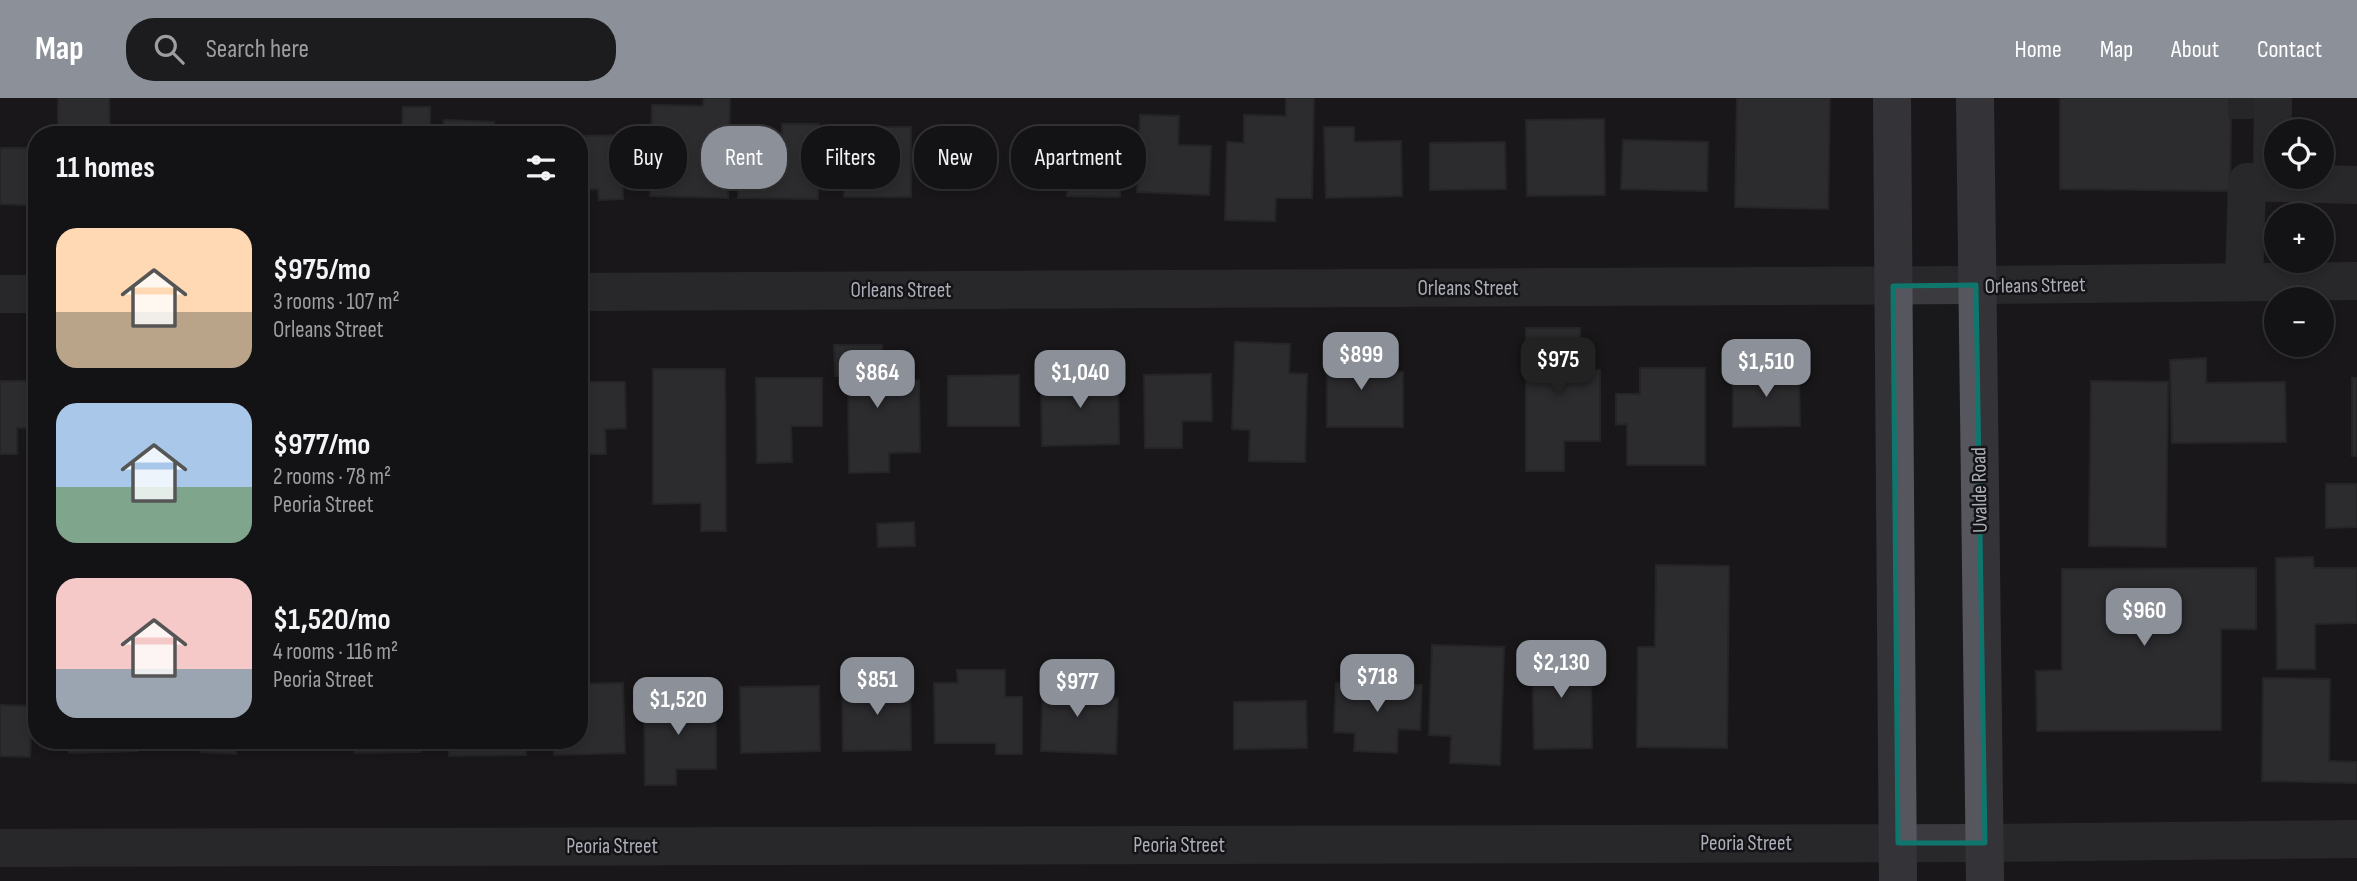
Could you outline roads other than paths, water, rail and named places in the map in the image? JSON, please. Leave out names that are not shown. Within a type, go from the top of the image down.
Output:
[{"type":"main road","points":[[1892,98],[1898,881]]},
{"type":"main road","name":"Uvalde Road","points":[[1975,98],[1985,881]]},
{"type":"street","points":[[2244,282],[2259,183],[2260,108]]},
{"type":"street","points":[[2259,183],[2357,185]]},
{"type":"street","name":"Orleans Street","points":[[588,292],[1893,286],[2357,281]]},
{"type":"street","points":[[0,294],[28,294]]},
{"type":"street","name":"Peoria Street","points":[[0,848],[1985,843],[2357,839]]},
{"type":"tunnel","points":[[2247,98],[2247,118]]}]
